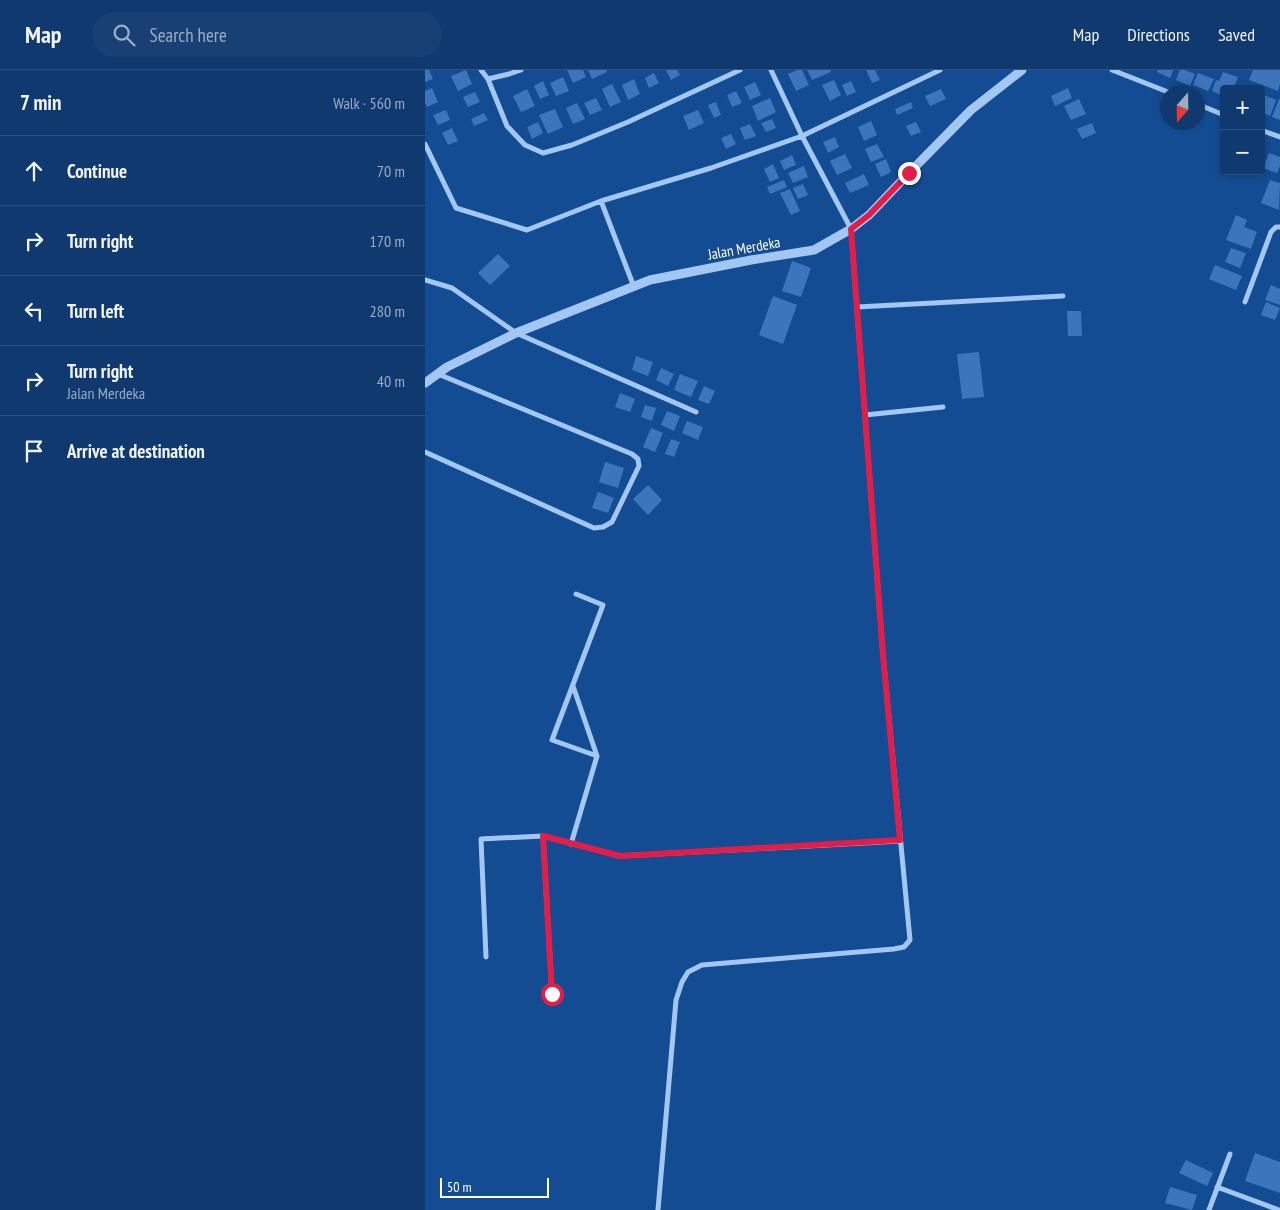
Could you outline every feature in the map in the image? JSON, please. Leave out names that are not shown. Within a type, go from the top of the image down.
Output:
[{"type":"street","points":[[481,70],[488,79],[507,126],[525,145],[543,152],[572,145],[620,126],[740,70]]},
{"type":"street","points":[[488,79],[521,70]]},
{"type":"street","points":[[659,1210],[676,1000],[682,982],[688,972],[702,965],[894,949],[903,947],[909,940],[883,655],[851,229],[802,136],[771,70]]},
{"type":"street","points":[[425,144],[456,208],[527,230],[601,201],[711,168],[802,136],[940,70]]},
{"type":"street","name":"Jalan Merdeka","points":[[425,383],[447,367],[516,332],[650,280],[814,250],[851,229],[869,215],[971,110],[1022,70]]},
{"type":"street","points":[[1112,70],[1160,89]]},
{"type":"street","points":[[1205,107],[1220,113]]},
{"type":"street","points":[[1265,131],[1280,137]]},
{"type":"street","points":[[601,201],[634,286]]},
{"type":"street","points":[[1245,302],[1271,232],[1275,226],[1280,227]]},
{"type":"street","points":[[425,280],[453,288],[516,332],[696,412]]},
{"type":"street","points":[[857,307],[1063,296]]},
{"type":"street","points":[[425,452],[594,528],[603,527],[612,522],[639,466],[639,459],[632,454],[437,374]]},
{"type":"street","points":[[865,415],[943,407]]},
{"type":"street","points":[[576,594],[603,605],[552,740],[597,756]]},
{"type":"street","points":[[571,844],[597,756],[573,685]]},
{"type":"street","points":[[486,957],[481,839],[543,836],[620,856],[900,840]]},
{"type":"street","points":[[543,836],[552,994]]},
{"type":"street","points":[[1209,1210],[1230,1154]]},
{"type":"street","points":[[1217,1187],[1279,1210]]},
{"type":"building","points":[[425,70],[429,70],[433,79],[425,82]]},
{"type":"building","points":[[466,70],[472,84],[458,91],[451,76]]},
{"type":"building","points":[[567,70],[583,70],[586,77],[573,83]]},
{"type":"building","points":[[588,70],[606,70],[607,72],[592,79]]},
{"type":"building","points":[[666,70],[677,70],[680,75],[671,80]]},
{"type":"building","points":[[802,70],[809,85],[796,91],[788,74]]},
{"type":"building","points":[[807,70],[830,70],[831,72],[812,80]]},
{"type":"building","points":[[866,70],[875,70],[880,80],[872,83]]},
{"type":"building","points":[[1158,70],[1173,70],[1170,78],[1157,72]]},
{"type":"building","points":[[1180,70],[1195,74],[1190,85],[1176,80]]},
{"type":"building","points":[[1253,70],[1280,70],[1278,91],[1249,80]]},
{"type":"building","points":[[1223,72],[1238,77],[1235,85],[1220,85],[1220,94],[1212,91],[1216,80],[1219,81]]},
{"type":"building","points":[[654,73],[659,83],[649,88],[645,78]]},
{"type":"building","points":[[1198,73],[1214,79],[1208,91],[1205,90],[1205,85],[1193,85]]},
{"type":"building","points":[[563,77],[569,91],[556,96],[550,83]]},
{"type":"building","points":[[634,79],[640,94],[628,100],[622,85]]},
{"type":"building","points":[[834,80],[841,95],[830,101],[822,85]]},
{"type":"building","points":[[543,81],[549,95],[540,99],[534,86]]},
{"type":"building","points":[[851,81],[856,92],[847,96],[842,85]]},
{"type":"building","points":[[755,82],[761,95],[750,100],[744,87]]},
{"type":"building","points":[[612,84],[621,102],[610,107],[602,89]]},
{"type":"building","points":[[432,88],[438,102],[427,107],[425,91]]},
{"type":"building","points":[[1068,88],[1072,98],[1055,106],[1051,96]]},
{"type":"building","points":[[527,89],[535,106],[521,112],[513,96]]},
{"type":"building","points":[[941,89],[946,99],[930,106],[925,96]]},
{"type":"building","points":[[736,91],[742,103],[732,107],[727,95]]},
{"type":"building","points":[[475,92],[480,102],[468,107],[463,97]]},
{"type":"building","points":[[1265,96],[1276,100],[1270,116],[1265,114]]},
{"type":"building","points":[[596,98],[602,110],[590,115],[584,103]]},
{"type":"building","points":[[770,98],[776,112],[758,121],[752,106]]},
{"type":"building","points":[[1079,99],[1086,114],[1071,120],[1064,106]]},
{"type":"building","points":[[1280,99],[1280,120],[1272,117]]},
{"type":"building","points":[[716,102],[721,115],[714,118],[708,105]]},
{"type":"building","points":[[911,102],[913,108],[897,115],[895,109]]},
{"type":"building","points":[[577,103],[585,119],[573,124],[566,108]]},
{"type":"building","points":[[555,109],[563,127],[548,134],[539,115]]},
{"type":"building","points":[[446,110],[450,120],[438,125],[433,115]]},
{"type":"building","points":[[698,110],[704,123],[689,130],[683,116]]},
{"type":"building","points":[[484,113],[488,120],[474,126],[471,119]]},
{"type":"building","points":[[772,119],[776,128],[766,132],[761,123]]},
{"type":"building","points":[[871,121],[877,135],[864,141],[858,127]]},
{"type":"building","points":[[538,122],[543,133],[532,139],[527,127]]},
{"type":"building","points":[[916,122],[921,132],[911,136],[906,126]]},
{"type":"building","points":[[1092,123],[1096,133],[1082,139],[1077,129]]},
{"type":"building","points":[[750,124],[756,136],[745,140],[740,128]]},
{"type":"building","points":[[452,128],[458,141],[448,145],[442,133]]},
{"type":"building","points":[[731,134],[736,144],[726,149],[721,138]]},
{"type":"building","points":[[835,137],[839,147],[828,153],[823,142]]},
{"type":"building","points":[[877,144],[884,157],[871,162],[865,149]]},
{"type":"building","points":[[1269,153],[1280,157],[1280,166],[1277,173],[1265,169]]},
{"type":"building","points":[[845,154],[852,168],[837,175],[830,161]]},
{"type":"building","points":[[792,155],[796,165],[784,170],[780,161]]},
{"type":"building","points":[[886,159],[891,172],[881,177],[875,164]]},
{"type":"building","points":[[773,164],[779,178],[770,182],[764,169]]},
{"type":"building","points":[[804,166],[808,177],[793,183],[788,173]]},
{"type":"building","points":[[864,174],[869,185],[850,193],[845,183]]},
{"type":"building","points":[[784,180],[787,187],[770,194],[767,187]]},
{"type":"building","points":[[1270,180],[1280,183],[1279,210],[1261,203]]},
{"type":"building","points":[[803,184],[808,195],[798,199],[793,188]]},
{"type":"building","points":[[790,189],[800,211],[791,215],[780,193]]},
{"type":"building","points":[[1236,215],[1247,220],[1244,227],[1257,232],[1251,249],[1226,240]]},
{"type":"building","points":[[1231,248],[1246,253],[1240,268],[1225,262]]},
{"type":"building","points":[[498,254],[510,266],[490,285],[478,273]]},
{"type":"building","points":[[792,261],[811,268],[801,297],[782,291]]},
{"type":"building","points":[[1215,265],[1242,276],[1236,290],[1209,279]]},
{"type":"building","points":[[1271,285],[1280,289],[1280,305],[1265,300]]},
{"type":"building","points":[[773,296],[797,305],[783,344],[759,335]]},
{"type":"building","points":[[1266,302],[1280,308],[1275,320],[1261,315]]},
{"type":"building","points":[[1067,311],[1081,311],[1082,336],[1068,336]]},
{"type":"building","points":[[979,352],[984,397],[962,399],[957,354]]},
{"type":"building","points":[[636,356],[653,362],[648,376],[632,370]]},
{"type":"building","points":[[661,368],[674,374],[668,386],[656,380]]},
{"type":"building","points":[[680,374],[698,381],[691,397],[674,390]]},
{"type":"building","points":[[704,386],[715,391],[709,404],[698,400]]},
{"type":"building","points":[[620,393],[635,399],[630,412],[615,407]]},
{"type":"building","points":[[645,405],[656,408],[652,421],[641,417]]},
{"type":"building","points":[[667,411],[680,416],[674,431],[661,425]]},
{"type":"building","points":[[687,421],[703,427],[698,440],[682,433]]},
{"type":"building","points":[[651,428],[663,433],[655,452],[643,447]]},
{"type":"building","points":[[671,439],[680,442],[674,457],[665,454]]},
{"type":"building","points":[[605,462],[624,468],[618,488],[599,482]]},
{"type":"building","points":[[648,485],[662,500],[648,515],[633,499]]},
{"type":"building","points":[[598,492],[614,498],[608,513],[592,508]]},
{"type":"building","points":[[1255,1153],[1280,1162],[1280,1193],[1245,1181]]},
{"type":"building","points":[[1186,1160],[1213,1173],[1207,1186],[1179,1173]]},
{"type":"building","points":[[1170,1187],[1197,1195],[1192,1210],[1165,1203]]},
{"type":"route","points":[[552,994],[543,836],[620,856],[900,840],[883,655],[851,229],[869,215],[909,173]]}]
